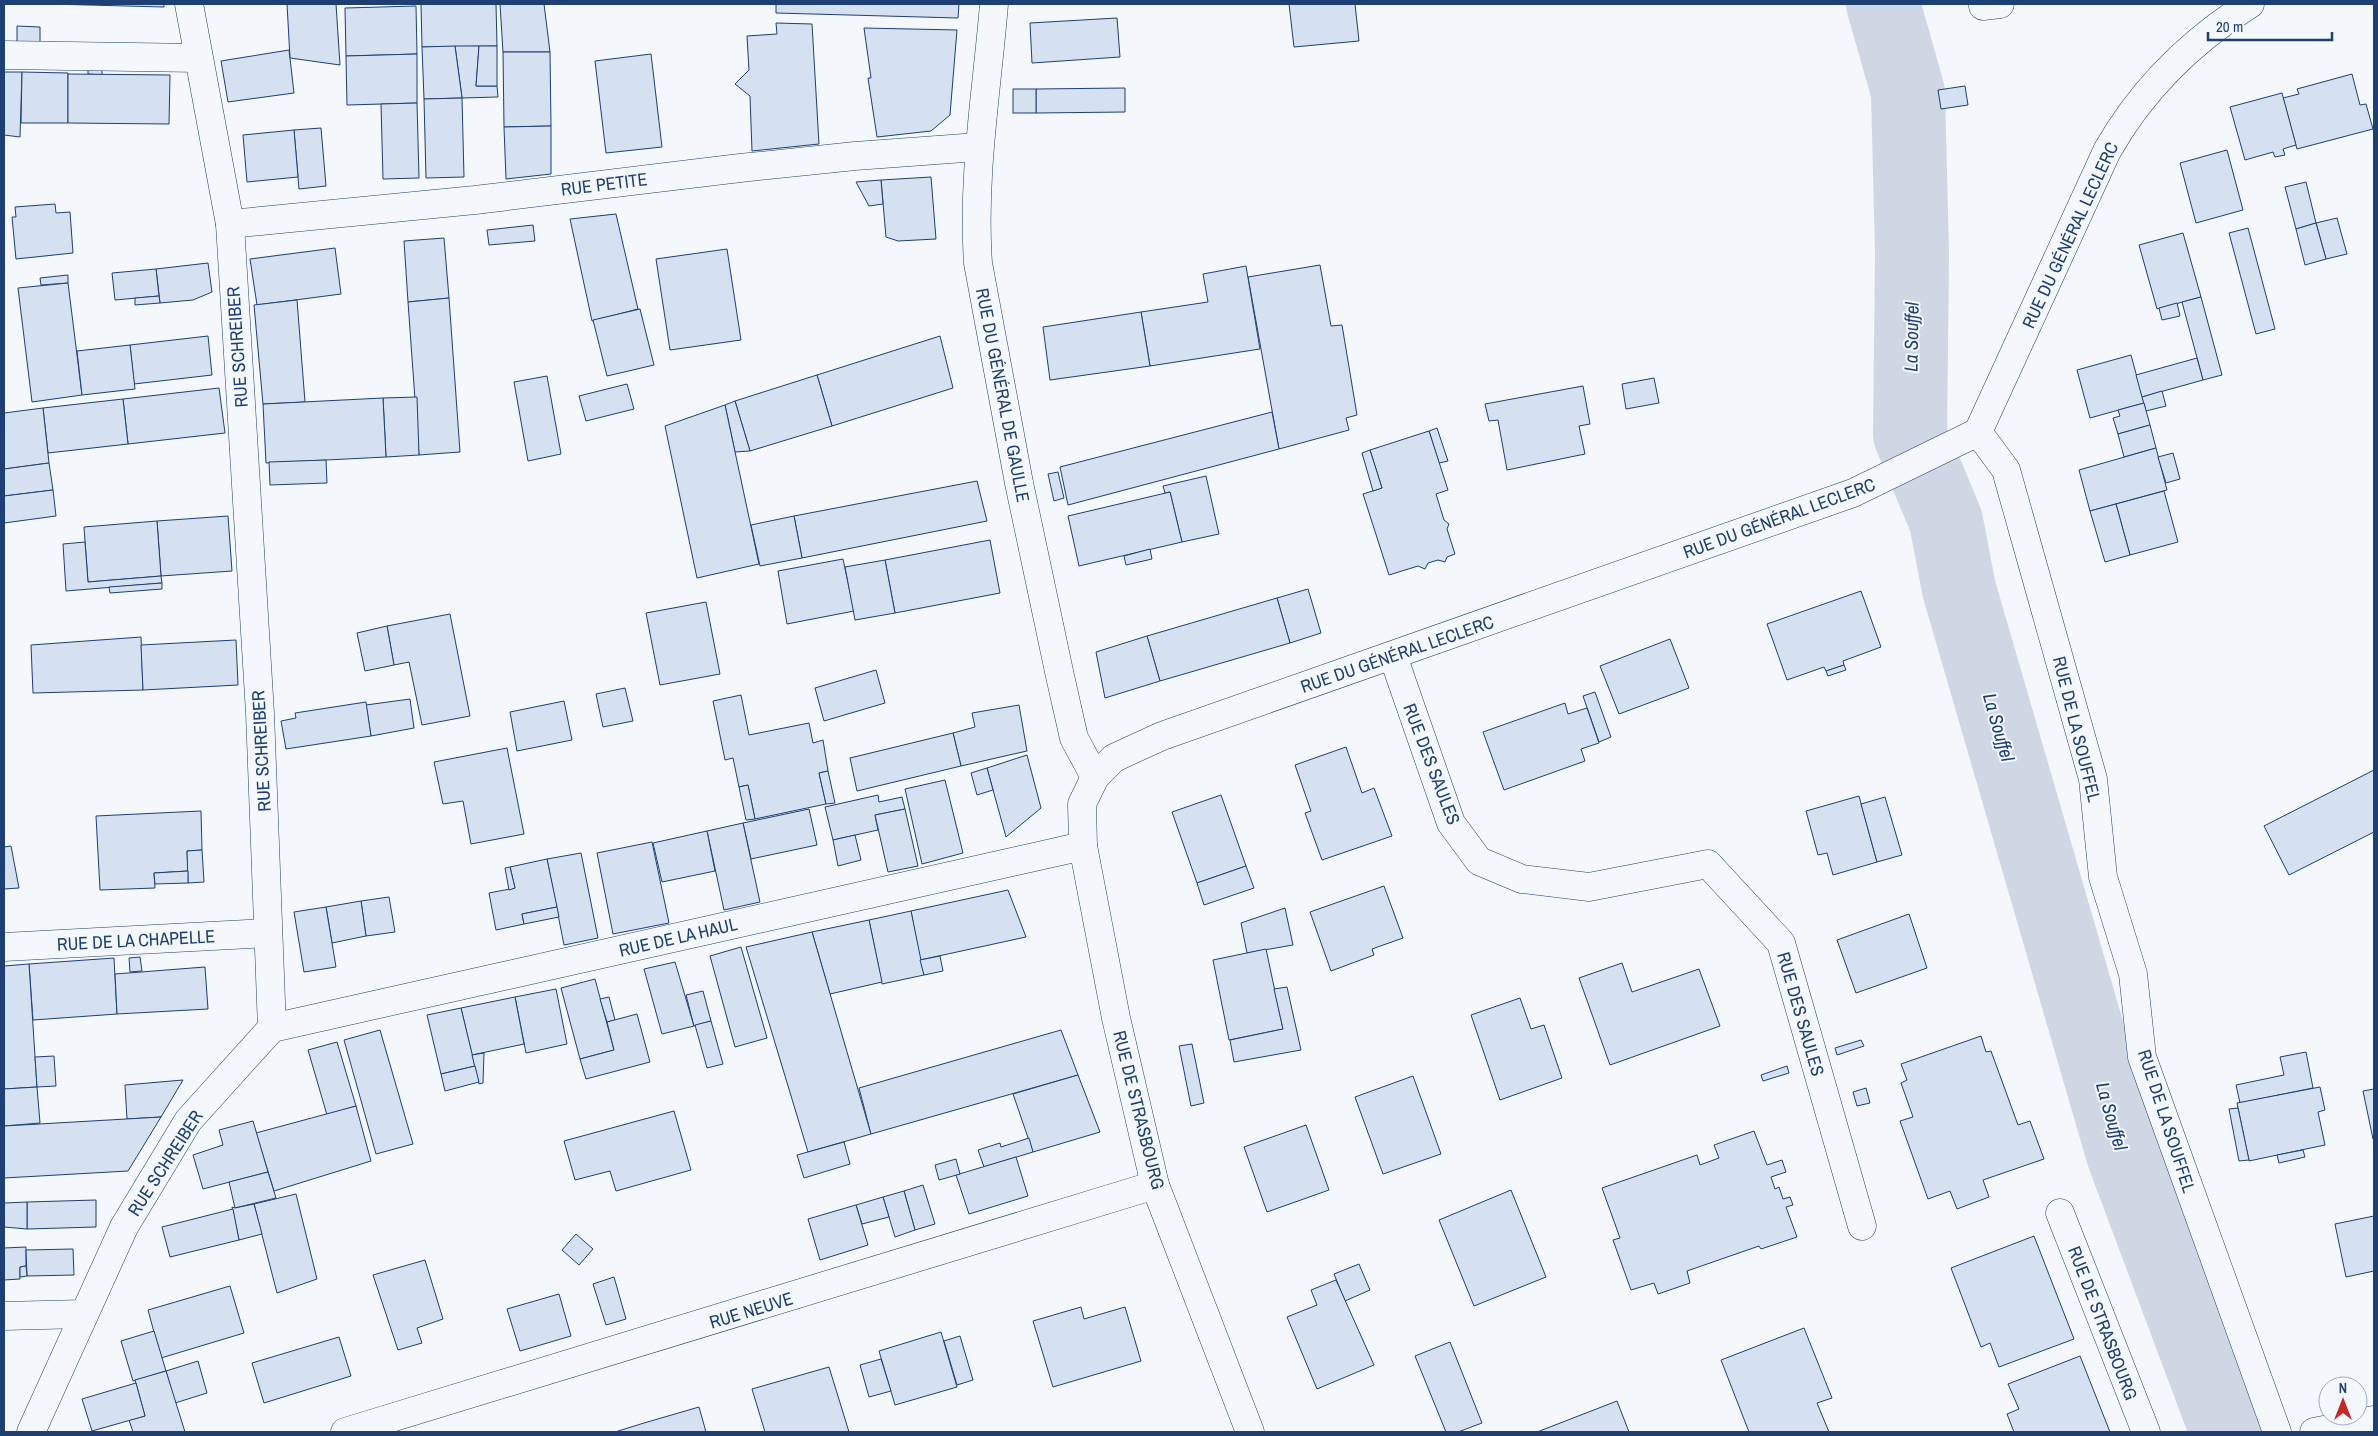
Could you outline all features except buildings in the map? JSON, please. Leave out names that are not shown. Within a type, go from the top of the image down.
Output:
[{"type":"street","name":"RUE SCHREIBER","points":[[31,1432],[124,1227],[188,1121],[272,1028],[260,713],[230,224],[189,4]]},
{"type":"street","name":"RUE DU GÉNÉRAL DE GAULLE","points":[[994,4],[978,147],[976,228],[984,298],[1019,483],[1074,738],[1094,777]]},
{"type":"street","name":"RUE DU GÉNÉRAL LECLERC","points":[[1094,777],[1114,758],[1162,736],[1853,493],[1978,432],[2103,160],[2120,128],[2155,82],[2184,52],[2210,30],[2250,4]]},
{"type":"street","points":[[4,54],[198,58]]},
{"type":"street","name":"RUE PETITE","points":[[230,224],[475,200],[740,168],[978,147]]},
{"type":"street","name":"RUE DE LA SOUFFEL","points":[[1978,432],[2006,470],[2093,779],[2103,877],[2133,974],[2142,1057],[2277,1432]]},
{"type":"street","name":"RUE DES SAULES","points":[[1393,656],[1451,823],[1479,861],[1522,879],[1589,887],[1708,864],[1781,943],[1862,1226]]},
{"type":"street","name":"RUE DE STRASBOURG","points":[[1094,777],[1082,804],[1083,846],[1116,1018],[1155,1185],[1250,1432]]},
{"type":"street","name":"RUE DE LA HAUL","points":[[272,1028],[1083,846]]},
{"type":"street","name":"RUE DE LA CHAPELLE","points":[[4,947],[268,933]]},
{"type":"street","name":"RUE NEUVE","points":[[346,1432],[1155,1185]]},
{"type":"street","name":"RUE DE STRASBOURG","points":[[2060,1213],[2146,1432]]},
{"type":"street","points":[[4,1316],[83,1314]]},
{"type":"street","points":[[2314,1432],[2374,1420]]},
{"type":"waterway","name":"La Souffel","points":[[1883,4],[1908,92],[1912,254],[1910,435],[1946,521],[1959,589],[2123,1154],[2227,1432]]}]
